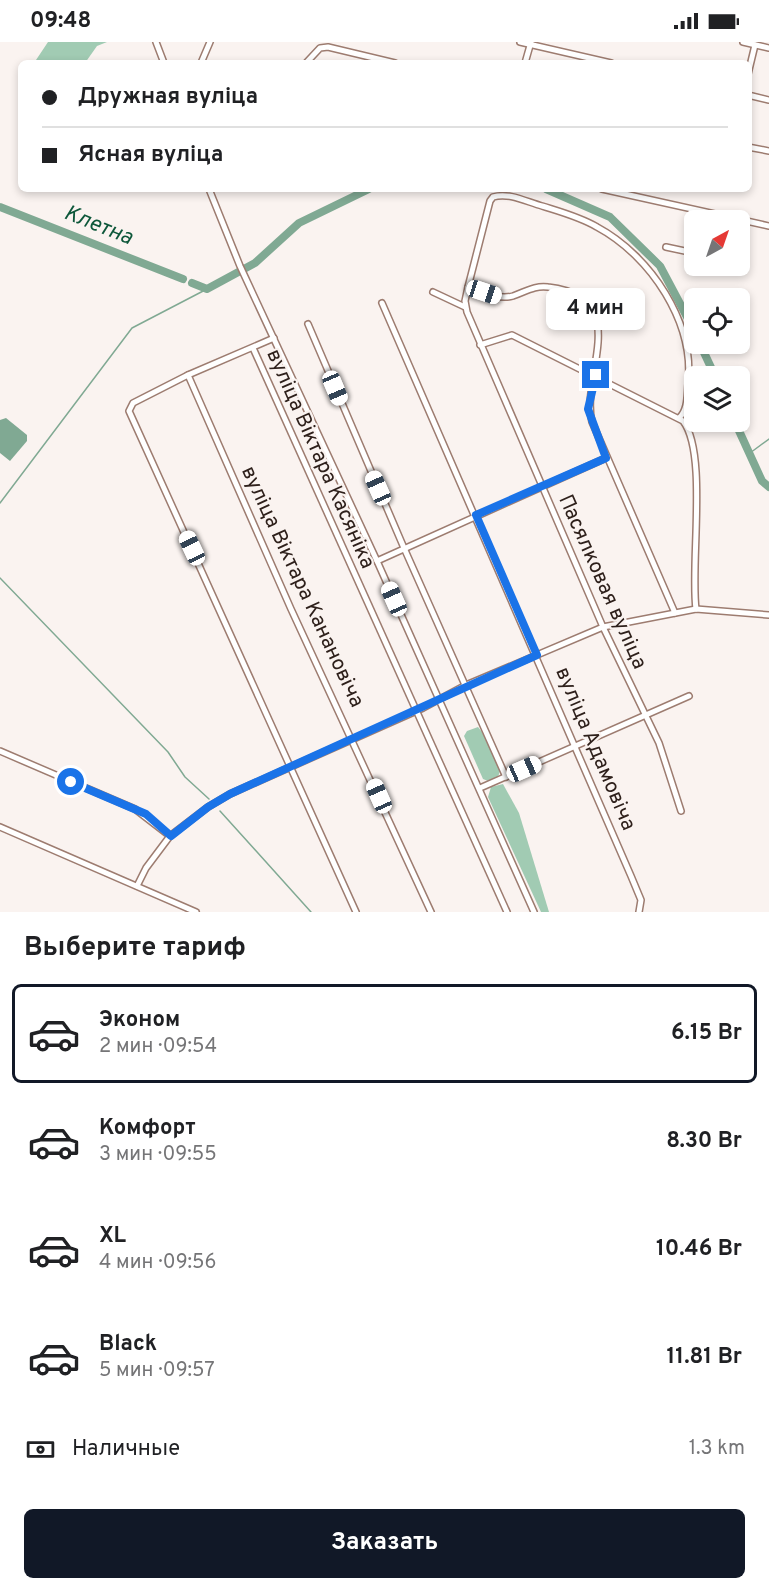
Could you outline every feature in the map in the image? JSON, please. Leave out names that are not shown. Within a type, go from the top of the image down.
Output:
[{"type":"street","points":[[156,42],[163,60]]},
{"type":"street","points":[[202,60],[210,42]]},
{"type":"street","points":[[520,42],[599,60]]},
{"type":"street","points":[[743,42],[767,46]]},
{"type":"street","points":[[526,60],[530,43]]},
{"type":"street","points":[[751,60],[755,45]]},
{"type":"street","points":[[309,60],[320,48],[328,47],[382,60]]},
{"type":"street","points":[[752,97],[769,100]]},
{"type":"street","points":[[752,148],[769,152]]},
{"type":"street","points":[[210,192],[240,266],[377,561],[534,912]]},
{"type":"street","points":[[615,192],[691,210]]},
{"type":"street","points":[[433,292],[465,307],[468,287],[490,201],[493,197],[507,196],[575,216],[598,227],[634,254],[649,271],[677,317],[687,342],[690,365],[684,412],[678,418]]},
{"type":"street","points":[[750,222],[769,226]]},
{"type":"street","points":[[666,247],[684,251]]},
{"type":"street","points":[[468,287],[499,297],[546,287],[564,289],[587,302],[599,331],[596,374],[588,409],[606,458],[675,613]]},
{"type":"street","name":"вуліца Адамовіча","points":[[382,303],[636,887],[641,900],[639,912]]},
{"type":"street","name":"Пасялковая вуліца","points":[[465,307],[603,627],[659,743],[681,811]]},
{"type":"street","points":[[308,324],[506,777]]},
{"type":"street","points":[[480,345],[504,335],[512,335],[596,374],[678,418],[691,435],[696,465],[693,576],[696,609]]},
{"type":"street","points":[[274,338],[188,375],[133,403],[129,411],[356,912]]},
{"type":"street","name":"вуліца Віктара Касяніка","points":[[253,348],[507,912]]},
{"type":"street","name":"вуліца Віктара Канановіча","points":[[188,375],[291,609],[354,739],[431,912]]},
{"type":"street","points":[[377,561],[606,458]]},
{"type":"street","points":[[137,886],[146,868],[171,836],[208,807],[230,794],[415,711],[466,685],[603,627],[696,609],[769,615]]},
{"type":"street","points":[[480,788],[689,696]]},
{"type":"street","points":[[0,751],[146,814],[171,836]]},
{"type":"street","points":[[0,827],[196,912]]},
{"type":"shaded area","points":[[48,42],[107,42],[97,46],[87,60],[36,60]]},
{"type":"shaded area","points":[[6,418],[27,435],[27,441],[10,461],[0,453],[0,420]]},
{"type":"shaded area","points":[[478,727],[500,771],[498,777],[488,781],[483,779],[464,736],[467,731]]},
{"type":"shaded area","points":[[503,784],[519,813],[549,912],[541,912],[488,797],[491,787]]},
{"type":"waterway","name":"Клетна","points":[[192,283],[207,289],[255,263],[299,223],[363,192]]},
{"type":"waterway","name":"Клетна","points":[[553,192],[610,217],[660,266],[684,311]]},
{"type":"waterway","name":"Клетна","points":[[0,207],[183,279]]},
{"type":"waterway","points":[[0,503],[132,328],[207,289]]},
{"type":"waterway","name":"Клетна","points":[[705,354],[710,366]]},
{"type":"waterway","name":"Клетна","points":[[740,432],[762,481],[769,487]]},
{"type":"waterway","points":[[750,453],[769,439]]},
{"type":"waterway","points":[[0,578],[168,752],[185,777],[209,799]]},
{"type":"waterway","points":[[220,811],[311,912]]},
{"type":"route","points":[[71,782],[146,814],[171,836],[208,807],[230,794],[423,708],[466,685],[537,655],[476,515],[606,458],[588,409],[596,375]]}]
